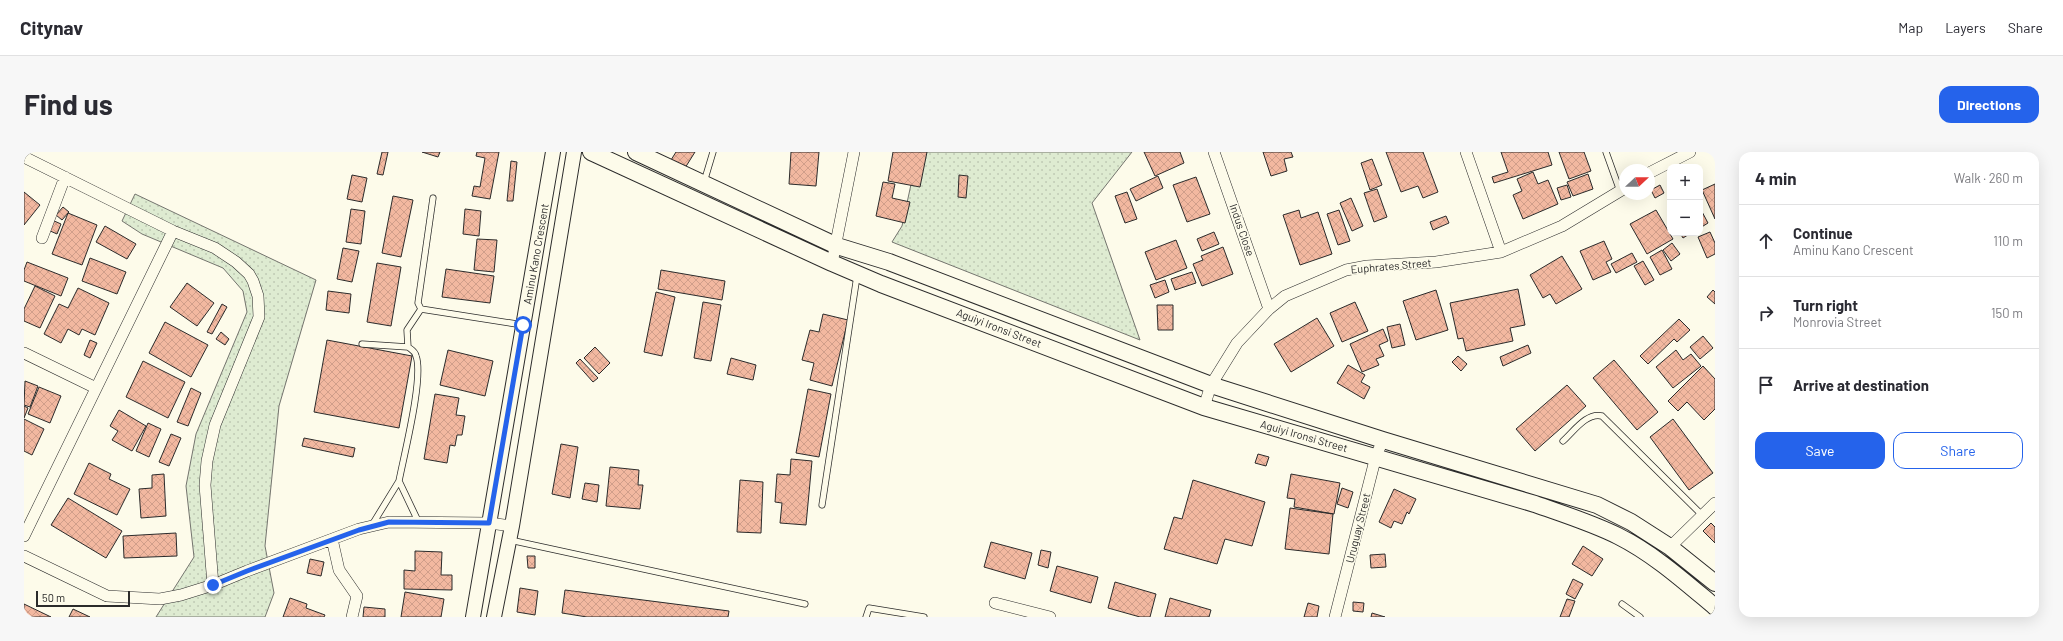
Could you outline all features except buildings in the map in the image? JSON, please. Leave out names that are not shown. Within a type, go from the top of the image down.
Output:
[{"type":"main road","points":[[591,152],[857,274]]},
{"type":"main road","points":[[636,152],[837,246]]},
{"type":"main road","name":"Aguiyi Ironsi Street","points":[[837,246],[889,262],[1211,385],[1383,440],[1596,505],[1631,522],[1670,547],[1715,583]]},
{"type":"main road","name":"Aguiyi Ironsi Street","points":[[857,274],[1204,407],[1376,456],[1535,504],[1619,536],[1659,562],[1715,607]]},
{"type":"street","name":"Aminu Kano Crescent","points":[[473,617],[553,152]]},
{"type":"street","name":"Aminu Kano Crescent","points":[[494,617],[510,540],[574,152]]},
{"type":"street","points":[[832,263],[837,246],[854,152]]},
{"type":"street","name":"Indus Close","points":[[1214,152],[1269,308]]},
{"type":"street","points":[[1466,152],[1501,252]]},
{"type":"street","points":[[1655,171],[1690,152]]},
{"type":"street","points":[[24,157],[172,231],[216,248],[236,262],[249,274],[258,296],[259,317],[215,425],[206,461],[204,485],[213,585]]},
{"type":"street","points":[[42,238],[65,177]]},
{"type":"street","name":"Euphrates Street","points":[[1204,407],[1211,385],[1237,343],[1269,308],[1285,296],[1346,270],[1367,266],[1436,262],[1501,252],[1562,226],[1619,192]]},
{"type":"street","points":[[24,536],[172,231]]},
{"type":"street","points":[[24,353],[96,388]]},
{"type":"street","name":"Uruguay Street","points":[[1335,617],[1376,456],[1383,440]]},
{"type":"street","points":[[1670,547],[1715,503]]},
{"type":"street","points":[[24,556],[107,596],[160,599],[181,595],[213,585],[332,539],[371,526],[400,521],[418,521],[489,523],[512,526]]},
{"type":"street","points":[[332,539],[339,570],[357,596],[352,617]]},
{"type":"street","points":[[994,603],[1050,617]]},
{"type":"lane","points":[[703,184],[713,152]]},
{"type":"lane","points":[[1606,152],[1619,183]]},
{"type":"lane","points":[[421,309],[418,303],[433,198]]},
{"type":"lane","points":[[822,505],[857,274]]},
{"type":"lane","points":[[421,309],[523,325]]},
{"type":"lane","points":[[408,348],[408,330],[421,309]]},
{"type":"lane","points":[[362,344],[408,348],[414,351],[417,357],[418,377],[399,481],[371,526]]},
{"type":"lane","points":[[1563,441],[1589,417],[1595,414],[1602,416],[1702,515]]},
{"type":"lane","points":[[399,481],[418,521]]},
{"type":"lane","points":[[510,540],[805,604]]},
{"type":"lane","points":[[1622,604],[1640,617]]},
{"type":"lane","points":[[866,617],[869,608],[924,617]]},
{"type":"green space","points":[[918,152],[1132,152],[1092,203],[1140,340],[892,242],[902,226]]},
{"type":"green space","points":[[135,194],[316,280],[279,406],[265,546],[274,593],[265,617],[156,617],[194,557],[186,486],[196,434],[247,312],[243,291],[223,268],[142,234],[122,221]]},
{"type":"route","points":[[213,585],[359,530],[389,522],[489,523],[523,325]]}]
